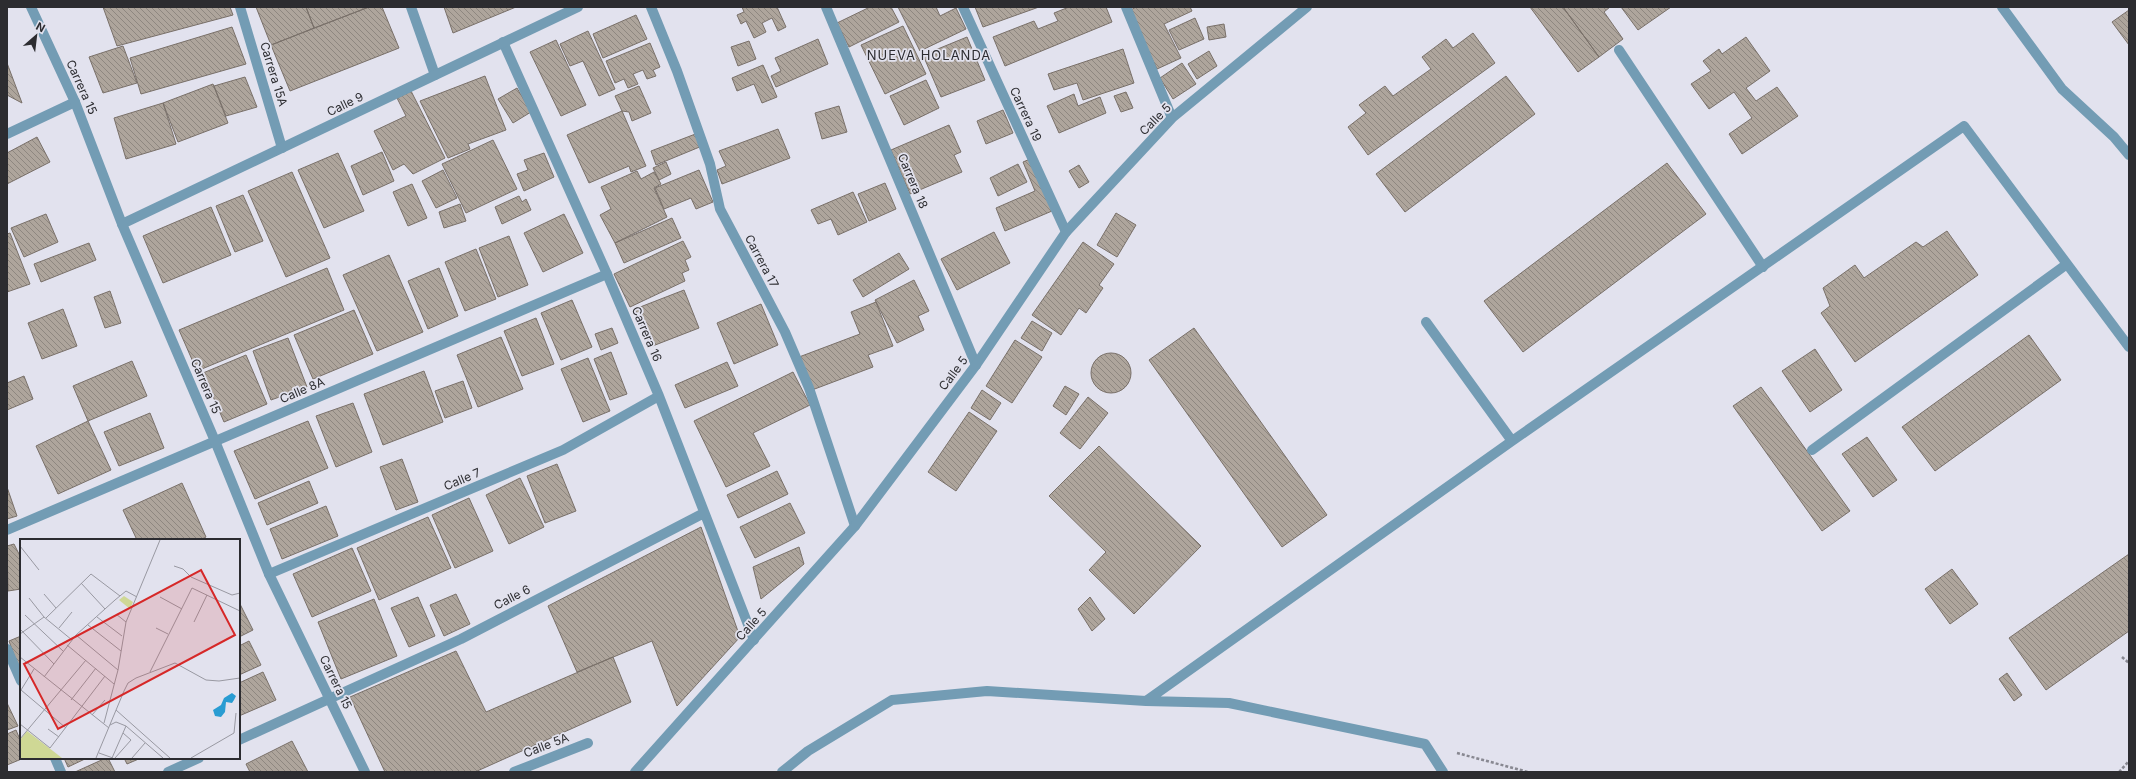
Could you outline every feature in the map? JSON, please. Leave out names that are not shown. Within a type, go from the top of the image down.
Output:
[{"type":"street","name":"Carrera 15","points":[[31,7],[75,102],[122,224],[215,441],[269,574],[365,772]]},
{"type":"street","name":"Carrera 15A","points":[[240,7],[282,148]]},
{"type":"street","points":[[411,7],[435,75]]},
{"type":"street","name":"Calle 9","points":[[122,224],[576,7]]},
{"type":"street","name":"Carrera 17","points":[[651,7],[677,71],[710,164],[720,209],[786,332],[803,374],[855,526]]},
{"type":"street","name":"Carrera 18","points":[[826,7],[976,365]]},
{"type":"street","name":"Carrera 19","points":[[963,7],[1066,232]]},
{"type":"street","points":[[1126,7],[1172,118]]},
{"type":"street","name":"Calle 5","points":[[635,772],[855,526],[976,365],[1066,232],[1172,118],[1307,7]]},
{"type":"street","points":[[2002,7],[2062,90],[2114,137],[2129,155]]},
{"type":"street","name":"Carrera 16","points":[[504,42],[607,274],[659,396],[754,640]]},
{"type":"street","points":[[1620,50],[1763,267]]},
{"type":"street","points":[[7,134],[75,102]]},
{"type":"street","points":[[1146,701],[1512,441],[1964,126],[2129,347]]},
{"type":"street","points":[[1812,450],[2067,264]]},
{"type":"street","name":"Calle 8A","points":[[7,530],[607,274]]},
{"type":"street","points":[[1426,322],[1512,441]]},
{"type":"street","name":"Calle 7","points":[[269,574],[563,450],[659,396]]},
{"type":"street","name":"Calle 6","points":[[240,740],[461,639],[704,513]]},
{"type":"street","points":[[7,649],[20,679]]},
{"type":"street","points":[[782,772],[808,751],[892,700],[987,691],[1146,701],[1229,703],[1425,744],[1443,772]]},
{"type":"street","name":"Calle 5A","points":[[514,772],[588,743]]},
{"type":"street","points":[[55,759],[61,772]]},
{"type":"street","points":[[168,772],[197,759]]},
{"type":"path","points":[[2122,657],[2129,663]]},
{"type":"path","points":[[1425,744],[1528,772]]},
{"type":"path","points":[[2119,772],[2129,761]]},
{"type":"building","points":[[103,7],[230,7],[233,15],[117,46]]},
{"type":"building","points":[[256,7],[306,7],[314,28],[271,45]]},
{"type":"building","points":[[306,7],[369,7],[314,28]]},
{"type":"building","points":[[369,7],[382,7],[399,48],[290,91],[271,45]]},
{"type":"building","points":[[444,7],[516,7],[453,33]]},
{"type":"building","points":[[742,7],[777,7],[786,27],[778,31],[772,18],[762,23],[766,32],[754,38],[746,21],[741,24],[737,15],[744,12]]},
{"type":"building","points":[[870,7],[891,7],[899,22],[849,47],[837,23]]},
{"type":"building","points":[[898,7],[936,7],[940,16],[956,8],[966,29],[920,51]]},
{"type":"building","points":[[975,7],[1039,7],[983,27]]},
{"type":"building","points":[[1069,7],[1106,7],[1112,22],[1005,66],[993,37],[1034,21],[1038,29],[1058,21],[1054,13]]},
{"type":"building","points":[[1136,7],[1190,7],[1192,11],[1164,24],[1181,58],[1157,69],[1129,11]]},
{"type":"building","points":[[1530,7],[1563,7],[1599,57],[1578,72]]},
{"type":"building","points":[[1563,7],[1610,7],[1604,12],[1623,39],[1599,57]]},
{"type":"building","points":[[1621,7],[1671,7],[1638,30]]},
{"type":"building","points":[[2129,10],[2129,45],[2112,22]]},
{"type":"building","points":[[636,15],[647,39],[603,58],[593,34]]},
{"type":"building","points":[[1195,18],[1204,39],[1179,50],[1169,30]]},
{"type":"building","points":[[1224,24],[1226,37],[1209,40],[1207,27]]},
{"type":"building","points":[[903,26],[926,74],[885,94],[861,45]]},
{"type":"building","points":[[232,27],[246,64],[141,94],[130,58]]},
{"type":"building","points":[[588,31],[615,89],[599,96],[583,61],[570,66],[560,44]]},
{"type":"building","points":[[1473,33],[1495,63],[1368,155],[1348,127],[1366,113],[1359,105],[1385,86],[1393,96],[1431,69],[1422,57],[1446,39],[1453,48]]},
{"type":"building","points":[[967,37],[985,80],[941,97],[923,55]]},
{"type":"building","points":[[1746,37],[1770,71],[1746,88],[1756,101],[1777,87],[1798,116],[1742,154],[1729,134],[1752,118],[1734,92],[1709,109],[1691,84],[1711,71],[1703,61],[1719,49],[1722,54]]},
{"type":"building","points":[[818,39],[828,64],[776,87],[771,76],[781,71],[775,58]]},
{"type":"building","points":[[556,40],[586,105],[561,116],[530,52]]},
{"type":"building","points":[[749,41],[756,59],[738,66],[731,47]]},
{"type":"building","points":[[650,43],[660,67],[653,70],[656,76],[647,79],[643,70],[633,74],[638,84],[628,88],[624,79],[615,83],[606,61]]},
{"type":"building","points":[[123,46],[137,83],[103,93],[89,57]]},
{"type":"building","points":[[1123,49],[1134,83],[1083,100],[1077,83],[1054,90],[1048,74]]},
{"type":"building","points":[[1209,51],[1217,66],[1197,79],[1188,64]]},
{"type":"building","points":[[7,63],[22,103],[7,95]]},
{"type":"building","points":[[1182,63],[1196,84],[1173,99],[1160,78]]},
{"type":"building","points":[[763,65],[777,97],[762,103],[754,84],[737,91],[732,78]]},
{"type":"building","points":[[485,76],[506,130],[468,144],[470,149],[448,158],[420,101]]},
{"type":"building","points":[[1506,76],[1535,114],[1405,212],[1376,174]]},
{"type":"building","points":[[245,77],[257,107],[226,116],[214,86]]},
{"type":"building","points":[[926,80],[939,108],[904,125],[890,96]]},
{"type":"building","points":[[213,84],[228,123],[178,142],[163,103]]},
{"type":"building","points":[[639,86],[651,113],[632,121],[629,112],[622,111],[615,96]]},
{"type":"building","points":[[517,88],[531,112],[513,123],[498,99]]},
{"type":"building","points":[[411,91],[445,158],[413,174],[404,164],[393,170],[374,131],[406,116],[397,98]]},
{"type":"building","points":[[1126,92],[1133,108],[1121,112],[1114,96]]},
{"type":"building","points":[[1074,94],[1078,106],[1100,97],[1106,113],[1059,133],[1047,106]]},
{"type":"building","points":[[163,103],[176,144],[126,159],[114,118]]},
{"type":"building","points":[[839,106],[847,132],[822,139],[815,113]]},
{"type":"building","points":[[1003,110],[1013,133],[986,144],[977,121]]},
{"type":"building","points":[[622,111],[646,166],[631,172],[629,166],[589,183],[567,135]]},
{"type":"building","points":[[949,125],[961,152],[954,155],[962,172],[910,194],[891,150]]},
{"type":"building","points":[[778,129],[790,158],[722,184],[717,170],[726,166],[719,151]]},
{"type":"building","points":[[698,133],[702,146],[656,165],[651,151]]},
{"type":"building","points":[[37,137],[50,162],[7,184],[7,153]]},
{"type":"building","points":[[493,140],[517,189],[466,213],[442,164]]},
{"type":"building","points":[[382,152],[394,181],[363,195],[351,166]]},
{"type":"building","points":[[338,153],[364,211],[324,228],[298,170]]},
{"type":"building","points":[[544,153],[554,177],[524,191],[517,174],[528,170],[524,160]]},
{"type":"building","points":[[1030,159],[1052,211],[1005,231],[996,208],[1035,191],[1023,162]]},
{"type":"building","points":[[666,162],[671,174],[659,180],[653,168]]},
{"type":"building","points":[[1667,163],[1706,214],[1523,352],[1484,301]]},
{"type":"building","points":[[1018,164],[1027,182],[998,196],[990,178]]},
{"type":"building","points":[[1079,165],[1089,182],[1079,188],[1069,171]]},
{"type":"building","points":[[443,170],[457,198],[436,208],[422,181]]},
{"type":"building","points":[[699,170],[713,202],[696,209],[691,198],[664,209],[655,188]]},
{"type":"building","points":[[637,171],[641,179],[654,172],[661,184],[654,188],[667,217],[615,243],[600,215],[611,209],[601,187]]},
{"type":"building","points":[[292,172],[330,258],[286,277],[248,191]]},
{"type":"building","points":[[885,183],[896,209],[869,221],[858,194]]},
{"type":"building","points":[[412,184],[427,218],[408,226],[393,192]]},
{"type":"building","points":[[853,192],[867,222],[838,235],[831,219],[818,224],[811,210]]},
{"type":"building","points":[[243,195],[263,241],[235,252],[216,206]]},
{"type":"building","points":[[519,196],[522,202],[526,199],[531,210],[502,224],[495,207]]},
{"type":"building","points":[[460,204],[466,221],[444,228],[439,212]]},
{"type":"building","points":[[211,207],[231,255],[163,283],[143,236]]},
{"type":"building","points":[[1116,213],[1136,225],[1117,257],[1097,245]]},
{"type":"building","points":[[46,214],[58,242],[24,257],[11,228]]},
{"type":"building","points":[[564,214],[583,253],[543,272],[524,233]]},
{"type":"building","points":[[672,218],[681,238],[624,263],[615,243]]},
{"type":"building","points":[[1947,231],[1978,275],[1855,362],[1821,313],[1830,306],[1823,288],[1855,265],[1864,278],[1916,242],[1923,247]]},
{"type":"building","points":[[994,232],[1010,263],[957,290],[941,259]]},
{"type":"building","points":[[10,233],[30,284],[7,292],[7,234]]},
{"type":"building","points":[[509,236],[528,285],[498,297],[479,248]]},
{"type":"building","points":[[683,241],[691,257],[685,260],[689,270],[682,273],[685,281],[630,307],[614,274]]},
{"type":"building","points":[[1083,242],[1114,264],[1099,285],[1103,288],[1086,313],[1079,308],[1061,335],[1032,315]]},
{"type":"building","points":[[89,243],[96,260],[41,282],[34,264]]},
{"type":"building","points":[[476,249],[496,299],[465,311],[445,262]]},
{"type":"building","points":[[899,253],[909,269],[863,297],[853,280]]},
{"type":"building","points":[[389,255],[423,332],[377,351],[343,275]]},
{"type":"building","points":[[327,268],[344,310],[197,371],[179,330]]},
{"type":"building","points":[[439,268],[458,316],[428,329],[408,281]]},
{"type":"building","points":[[914,280],[929,311],[918,316],[924,330],[897,343],[875,300]]},
{"type":"building","points":[[684,290],[699,328],[650,347],[635,309]]},
{"type":"building","points":[[110,291],[121,323],[105,328],[94,297]]},
{"type":"building","points":[[572,300],[592,347],[561,360],[541,313]]},
{"type":"building","points":[[876,302],[893,346],[868,355],[873,367],[812,390],[799,357],[860,334],[851,312]]},
{"type":"building","points":[[761,304],[778,345],[734,364],[717,323]]},
{"type":"building","points":[[63,309],[77,346],[42,359],[28,323]]},
{"type":"building","points":[[354,310],[373,354],[313,379],[294,335]]},
{"type":"building","points":[[536,318],[554,364],[522,376],[504,331]]},
{"type":"building","points":[[1032,321],[1052,333],[1042,351],[1021,338]]},
{"type":"building","points":[[612,328],[618,343],[601,350],[595,334]]},
{"type":"building","points":[[1194,328],[1327,515],[1282,547],[1149,360]]},
{"type":"building","points":[[2029,335],[2061,380],[1935,471],[1902,427]]},
{"type":"building","points":[[501,337],[523,389],[478,407],[457,355]]},
{"type":"building","points":[[288,338],[307,387],[271,400],[253,351]]},
{"type":"building","points":[[1015,340],[1042,357],[1012,403],[986,386]]},
{"type":"building","points":[[1815,349],[1842,390],[1810,412],[1782,371]]},
{"type":"building","points":[[611,352],[627,394],[610,400],[594,359]]},
{"type":"building","points":[[1107,353],[1115,353],[1122,356],[1128,362],[1131,373],[1128,384],[1122,390],[1115,393],[1107,393],[1100,390],[1094,384],[1091,377],[1091,369],[1094,362],[1100,356]]},
{"type":"building","points":[[246,355],[267,404],[224,422],[203,373]]},
{"type":"building","points":[[588,358],[610,411],[583,422],[561,369]]},
{"type":"building","points":[[132,361],[147,396],[88,421],[73,386]]},
{"type":"building","points":[[727,362],[738,386],[685,408],[675,385]]},
{"type":"building","points":[[424,371],[443,422],[383,445],[364,394]]},
{"type":"building","points":[[793,372],[810,405],[753,433],[770,466],[726,487],[694,421]]},
{"type":"building","points":[[24,376],[33,399],[7,410],[7,383]]},
{"type":"building","points":[[463,381],[472,408],[445,418],[435,391]]},
{"type":"building","points":[[1065,386],[1079,394],[1066,415],[1053,406]]},
{"type":"building","points":[[1761,387],[1850,511],[1822,531],[1733,406]]},
{"type":"building","points":[[982,390],[1001,403],[990,420],[971,408]]},
{"type":"building","points":[[1088,397],[1108,413],[1080,449],[1060,433]]},
{"type":"building","points":[[353,403],[372,452],[336,467],[316,416]]},
{"type":"building","points":[[969,412],[997,431],[956,491],[928,472]]},
{"type":"building","points":[[150,413],[164,448],[119,466],[104,432]]},
{"type":"building","points":[[88,421],[111,470],[58,494],[36,446]]},
{"type":"building","points":[[308,421],[328,468],[255,499],[234,451]]},
{"type":"building","points":[[1867,437],[1897,480],[1873,497],[1842,454]]},
{"type":"building","points":[[1099,446],[1201,546],[1134,614],[1089,570],[1106,552],[1049,496]]},
{"type":"building","points":[[402,459],[418,502],[396,510],[380,467]]},
{"type":"building","points":[[557,464],[576,511],[545,523],[527,476]]},
{"type":"building","points":[[777,471],[788,494],[738,518],[727,495]]},
{"type":"building","points":[[520,478],[544,527],[509,544],[486,495]]},
{"type":"building","points":[[309,481],[318,503],[267,525],[258,503]]},
{"type":"building","points":[[182,483],[206,537],[202,539],[137,539],[123,510]]},
{"type":"building","points":[[7,487],[17,516],[7,519]]},
{"type":"building","points":[[469,498],[493,551],[455,568],[432,515]]},
{"type":"building","points":[[790,503],[805,533],[755,558],[740,527]]},
{"type":"building","points":[[326,506],[338,536],[282,559],[270,529]]},
{"type":"building","points":[[428,517],[451,568],[379,600],[357,548]]},
{"type":"building","points":[[701,527],[740,637],[677,706],[652,641],[577,672],[548,606]]},
{"type":"building","points":[[14,544],[20,556],[20,589],[8,591],[7,546]]},
{"type":"building","points":[[799,547],[804,564],[761,599],[753,567]]},
{"type":"building","points":[[352,548],[371,591],[312,617],[293,574]]},
{"type":"building","points":[[2129,554],[2129,631],[2046,690],[2009,638]]},
{"type":"building","points":[[1952,569],[1978,604],[1950,624],[1925,589]]},
{"type":"building","points":[[456,594],[470,624],[444,636],[430,605]]},
{"type":"building","points":[[418,597],[435,636],[409,647],[391,608]]},
{"type":"building","points":[[1090,597],[1105,619],[1092,631],[1078,609]]},
{"type":"building","points":[[374,599],[397,656],[341,679],[318,622]]},
{"type":"building","points":[[240,604],[253,630],[240,636]]},
{"type":"building","points":[[20,636],[19,669],[9,641]]},
{"type":"building","points":[[249,641],[261,665],[240,675],[240,646]]},
{"type":"building","points":[[456,651],[486,712],[613,657],[631,702],[475,772],[385,772],[350,697]]},
{"type":"building","points":[[263,672],[276,700],[240,716],[240,683]]},
{"type":"building","points":[[2007,673],[2022,695],[2014,701],[1999,679]]},
{"type":"building","points":[[7,703],[18,726],[7,730]]},
{"type":"building","points":[[16,730],[20,740],[20,759],[22,759],[7,765],[7,734]]},
{"type":"building","points":[[292,741],[308,772],[250,772],[246,764]]},
{"type":"building","points":[[64,759],[85,759],[68,767]]},
{"type":"building","points":[[104,759],[108,759],[115,772],[75,772]]},
{"type":"building","points":[[124,759],[139,759],[127,764]]},
{"type":"district","name":"NUEVA HOLANDA","points":[[929,55]]}]
